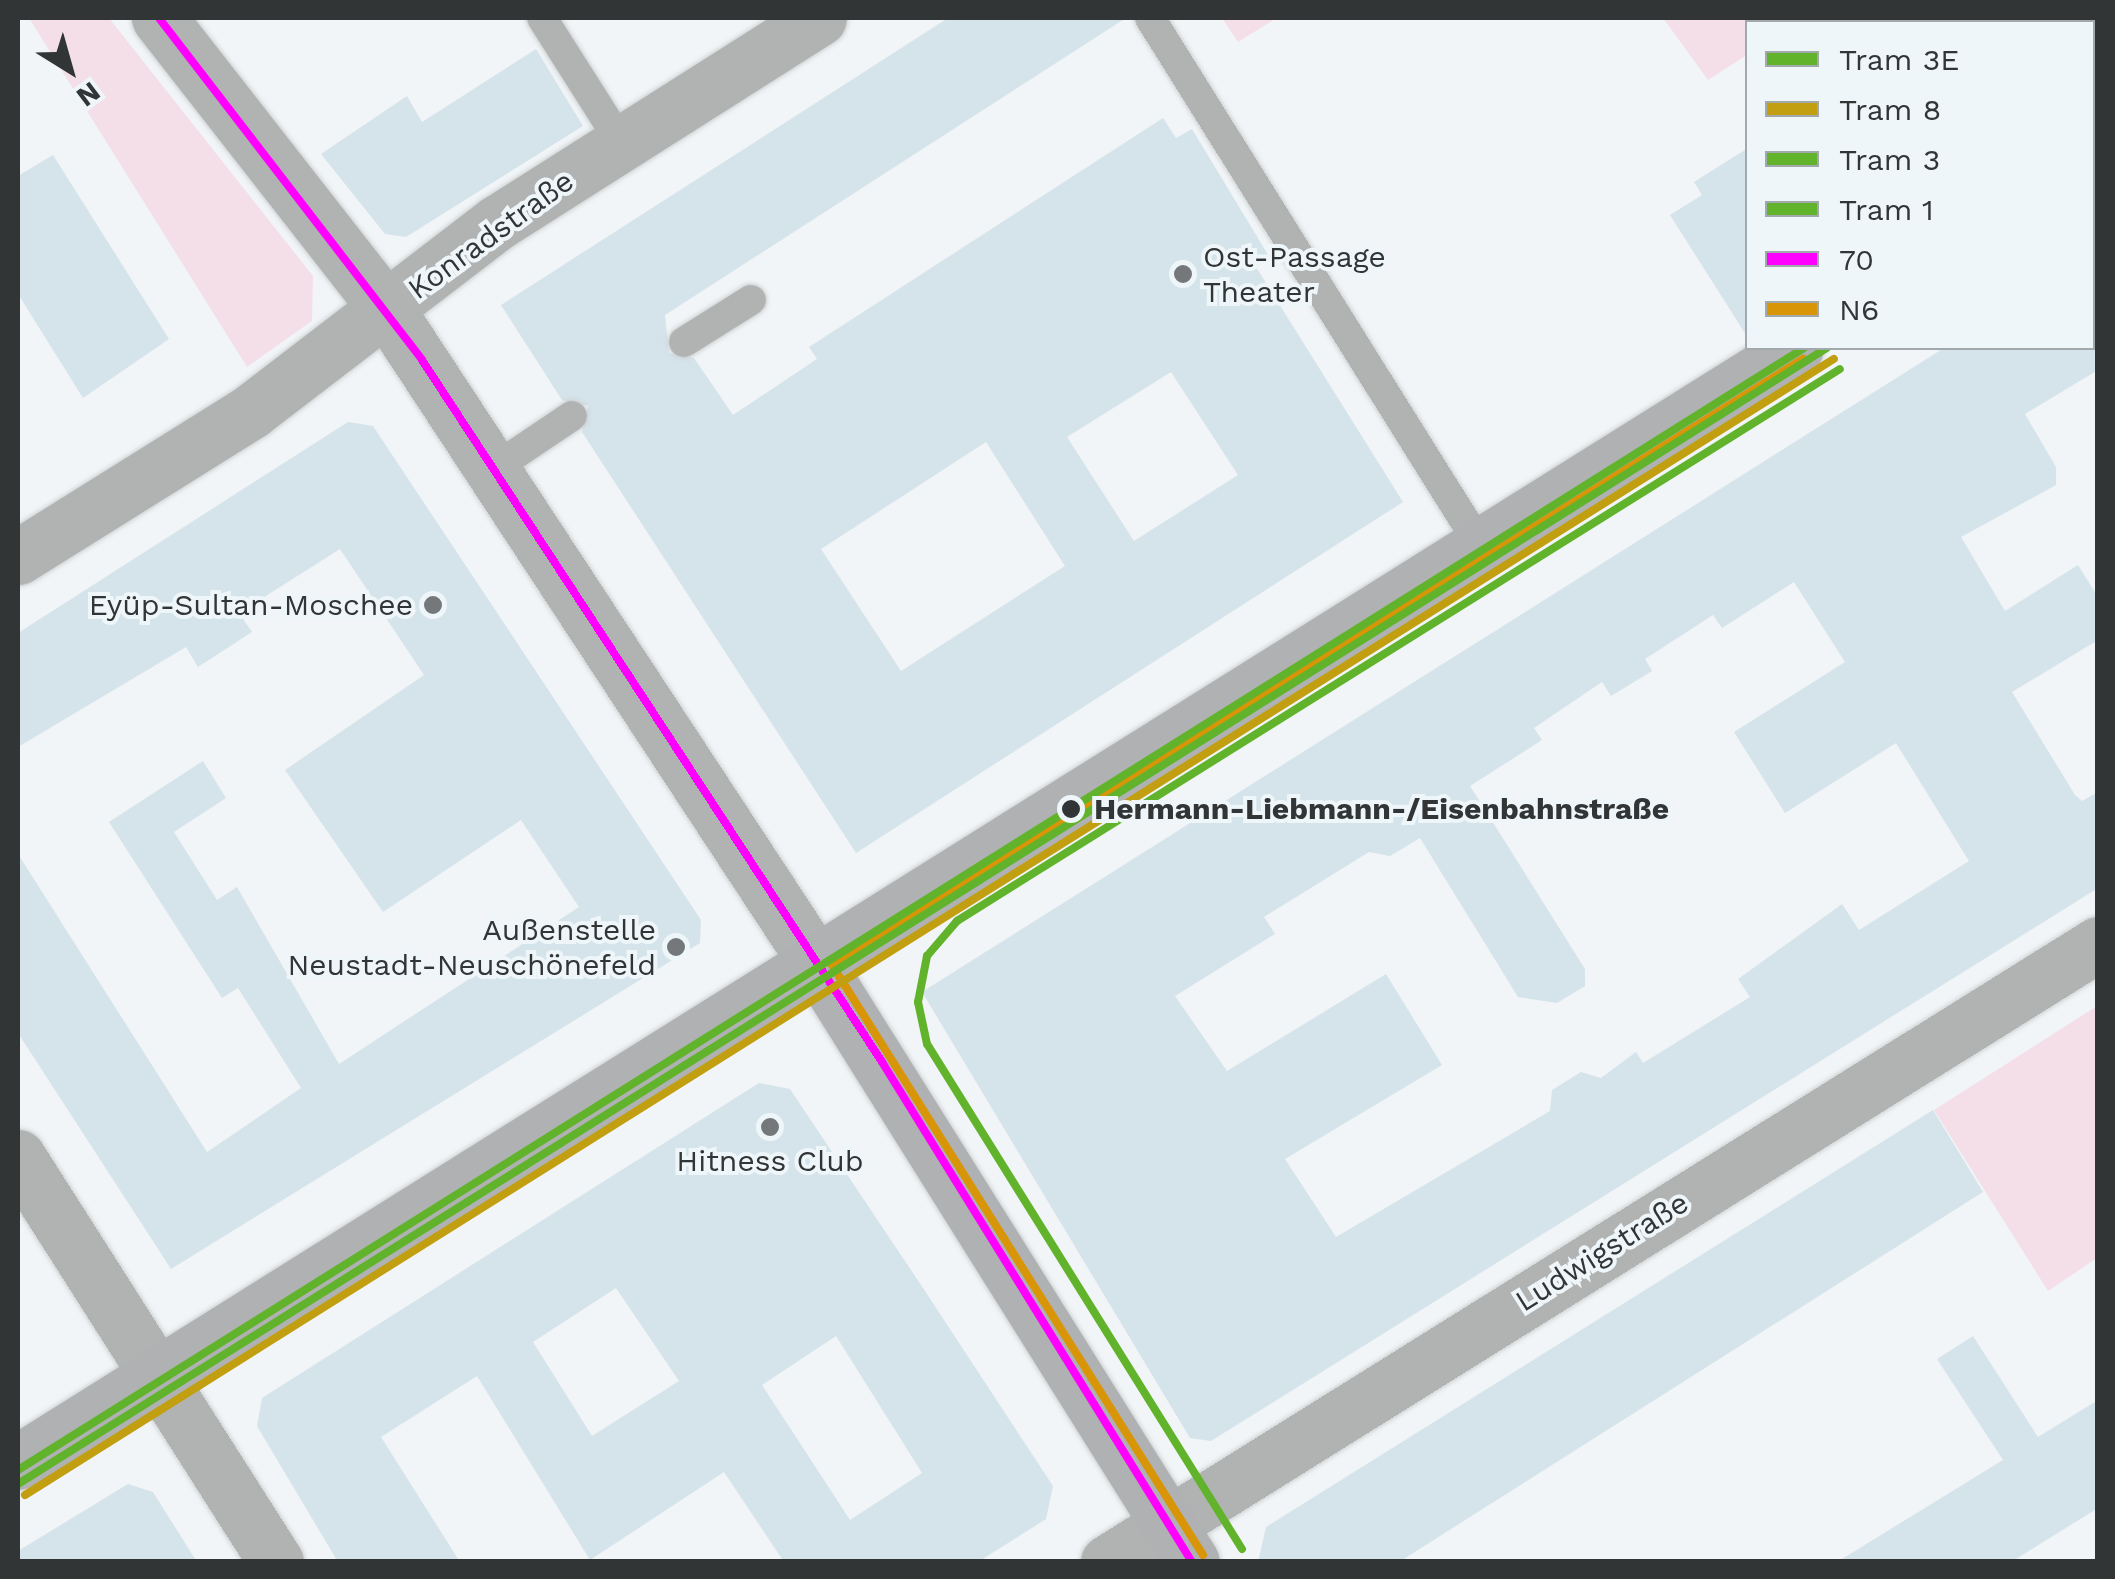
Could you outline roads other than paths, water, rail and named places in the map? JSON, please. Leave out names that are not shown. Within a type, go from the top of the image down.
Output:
[{"type":"main road","points":[[18,1462],[1793,350]]},
{"type":"main road","points":[[816,961],[1180,1543]]},
{"type":"street","points":[[159,18],[327,226],[388,311],[816,961]]},
{"type":"street","name":"Konradstraße","points":[[18,557],[250,412],[388,311],[498,222],[819,18]]},
{"type":"street","name":"Ludwigstraße","points":[[1108,1562],[1180,1543],[2098,944]]},
{"type":"street","points":[[18,1156],[276,1562]]},
{"type":"lane","points":[[542,18],[622,144]]},
{"type":"lane","points":[[1150,18],[1480,545]]},
{"type":"lane","points":[[684,342],[751,300]]},
{"type":"lane","points":[[493,469],[572,416]]},
{"type":"tram line","name":"3","points":[[18,1470],[1801,350]]},
{"type":"tram line","name":"3E","points":[[18,1484],[1824,350]]},
{"type":"tram line","name":"8","points":[[25,1495],[1834,359]]},
{"type":"tram line","name":"1","points":[[1242,1549],[927,1044],[918,1002],[927,956],[957,921],[1840,369]]},
{"type":"place","name":"Ost-Passage Theater","points":[[1183,274]]},
{"type":"place","name":"Eyüp-Sultan-Moschee","points":[[433,605]]},
{"type":"place","name":"Hermann-Liebmann-/Eisenbahnstraße","points":[[1071,809]]},
{"type":"place","name":"Außenstelle Neustadt-Neuschönefeld","points":[[676,947]]},
{"type":"place","name":"Hitness Club","points":[[770,1127]]}]
